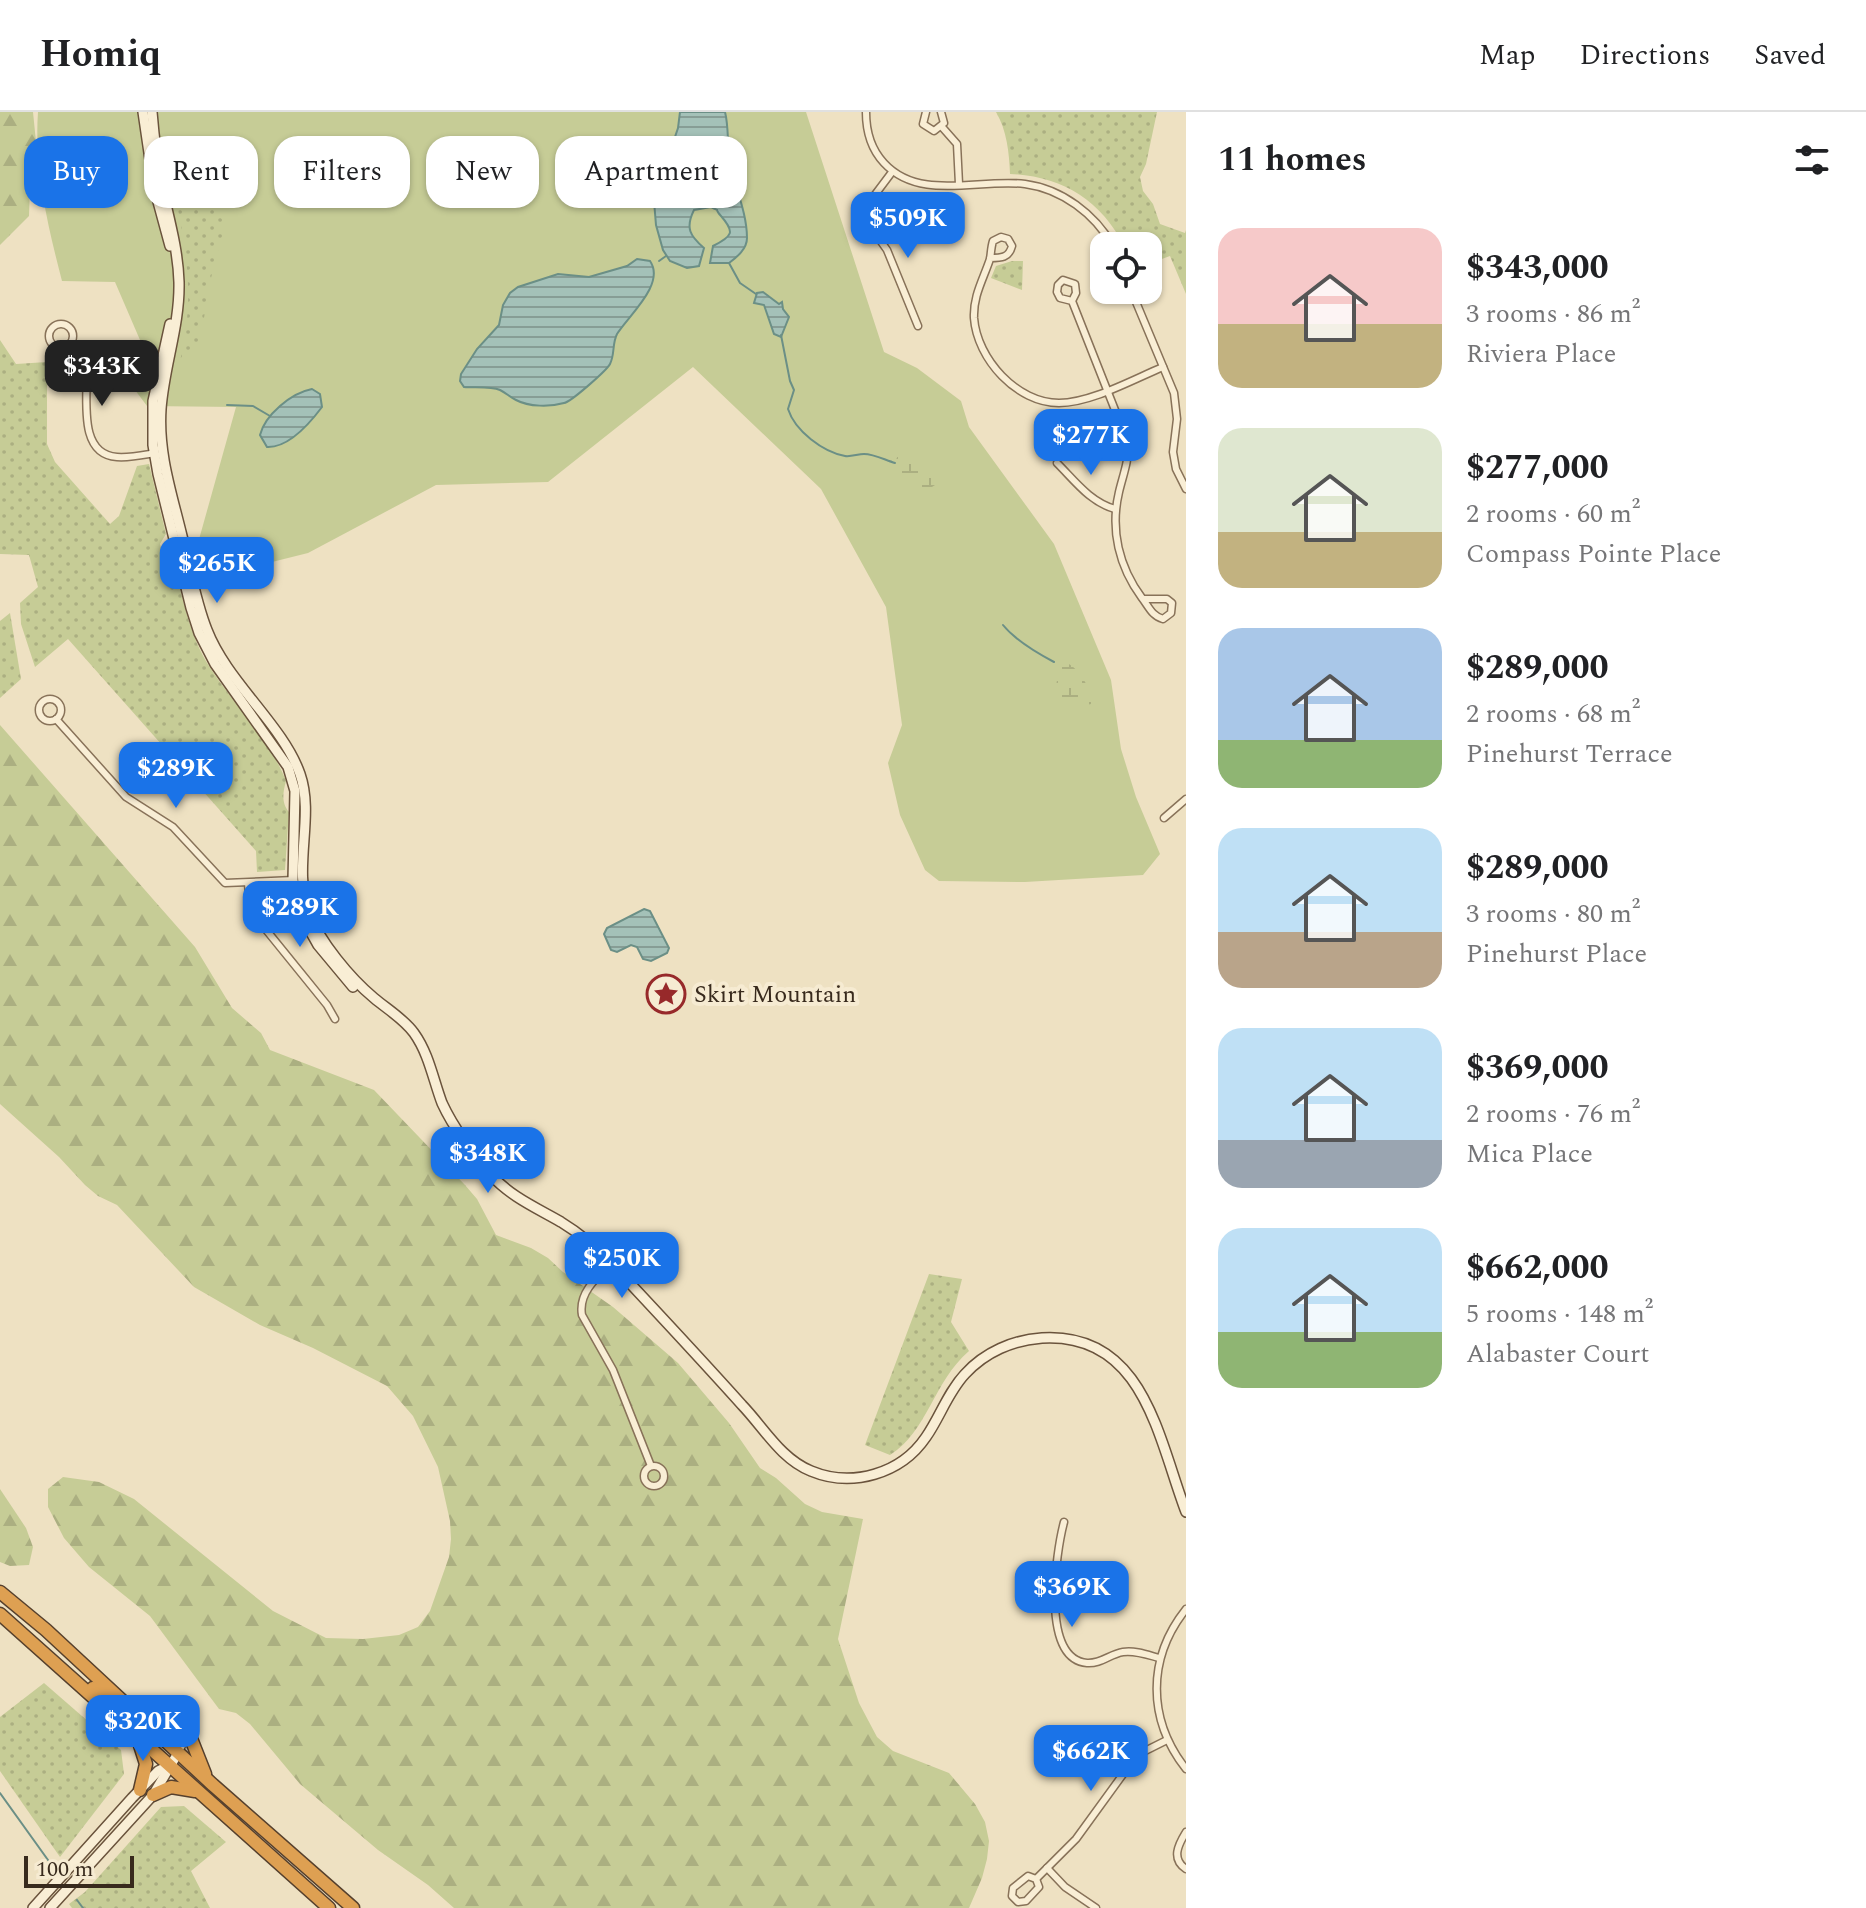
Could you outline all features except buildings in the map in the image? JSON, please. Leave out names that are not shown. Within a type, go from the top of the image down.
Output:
[{"type":"highway","points":[[0,1592],[70,1651],[213,1785],[353,1908]]},
{"type":"highway","points":[[0,1614],[329,1908]]},
{"type":"highway","points":[[54,1662],[76,1673],[153,1739],[178,1753]]},
{"type":"highway","points":[[143,1719],[173,1728],[186,1726],[199,1762],[213,1785]]},
{"type":"highway","points":[[138,1739],[146,1764],[140,1790]]},
{"type":"highway","points":[[153,1795],[177,1787],[198,1792]]},
{"type":"street","points":[[143,112],[151,174],[168,235],[173,275],[171,320],[153,401],[158,453],[199,633],[215,664],[281,756],[292,778],[297,880],[304,923],[326,957],[364,998],[420,1043],[448,1115],[469,1148],[493,1176],[516,1198],[576,1232],[612,1263],[783,1453],[802,1467],[829,1477],[862,1478],[890,1468],[904,1460],[925,1439],[959,1381],[977,1363],[1001,1348],[1045,1338],[1088,1345],[1120,1364],[1144,1396],[1186,1512]]},
{"type":"street","points":[[152,112],[155,149],[179,274],[176,330],[162,402],[158,453]]},
{"type":"street","points":[[866,112],[870,141],[892,172],[925,185],[1025,184],[1056,192],[1078,206],[1104,232]]},
{"type":"street","points":[[926,112],[923,119],[926,128],[934,131],[942,127]]},
{"type":"street","points":[[941,112],[944,118],[942,127]]},
{"type":"street","points":[[942,127],[955,139],[958,147],[959,184]]},
{"type":"street","points":[[892,172],[871,200],[866,214],[868,223],[887,250],[918,326]]},
{"type":"street","points":[[990,258],[979,283],[974,320],[978,339],[1000,375],[1020,392],[1050,402],[1080,401],[1163,367]]},
{"type":"street","points":[[1072,301],[1126,433],[1129,453],[1115,509],[1122,564],[1143,599],[1159,619],[1171,613],[1172,603],[1167,599],[1143,599]]},
{"type":"street","points":[[1137,304],[1177,406],[1173,452],[1176,469],[1186,489]]},
{"type":"street","points":[[60,324],[67,325],[74,337],[71,343],[66,347],[53,345],[49,339],[50,332],[60,324]]},
{"type":"street","points":[[71,343],[84,354],[86,360],[87,426],[93,444],[113,457],[158,453]]},
{"type":"street","points":[[1057,463],[1092,499],[1115,509]]},
{"type":"street","points":[[56,719],[126,797],[173,827],[220,880],[230,884],[297,880]]},
{"type":"street","points":[[1164,818],[1186,799]]},
{"type":"street","points":[[248,883],[250,910],[335,1019]]},
{"type":"street","points":[[612,1263],[584,1295],[582,1315],[613,1370],[651,1466]]},
{"type":"street","points":[[1064,1522],[1058,1546],[1055,1617],[1058,1634],[1066,1650],[1081,1662],[1091,1663],[1123,1652],[1159,1658]]},
{"type":"street","points":[[1186,1609],[1168,1636],[1159,1658],[1156,1700],[1167,1740],[1186,1769]]},
{"type":"street","points":[[50,1908],[153,1795],[185,1740],[187,1711]]},
{"type":"street","points":[[1036,1879],[1076,1839],[1137,1755],[1167,1740]]},
{"type":"street","points":[[33,1908],[158,1771],[168,1766]]},
{"type":"street","points":[[1186,1832],[1177,1853],[1180,1864],[1186,1869]]},
{"type":"street","points":[[1047,1868],[1065,1887],[1096,1908]]},
{"type":"street","points":[[1028,1876],[1036,1879],[1039,1887],[1026,1901],[1015,1899],[1013,1888],[1028,1876]]},
{"type":"green space","points":[[0,112],[33,112],[35,136],[24,136],[24,208],[29,208],[29,216],[0,245]]},
{"type":"green space","points":[[38,112],[806,112],[884,352],[917,368],[961,401],[969,427],[1054,544],[1111,680],[1121,749],[1136,797],[1160,854],[1143,875],[1025,882],[939,881],[925,870],[900,815],[888,763],[902,725],[886,607],[821,489],[693,367],[548,482],[436,485],[308,553],[208,578],[198,543],[236,407],[147,406],[135,390],[140,340],[115,282],[62,281],[45,208],[128,208],[128,136],[37,136]]},
{"type":"green space","points":[[996,112],[1157,112],[1146,164],[1140,177],[1143,191],[1153,204],[1160,224],[1185,233],[1186,230],[1186,294],[1170,256],[1162,259],[1162,232],[1116,232],[1104,216],[1078,194],[1046,180],[1010,174],[1003,127]]},
{"type":"green space","points":[[104,208],[99,217],[82,225],[76,209]]},
{"type":"green space","points":[[177,208],[216,208],[225,225],[211,278],[198,352],[180,361],[188,291]]},
{"type":"green space","points":[[1023,261],[1022,290],[991,278],[996,266]]},
{"type":"green space","points":[[0,340],[16,364],[47,362],[47,444],[55,462],[110,524],[119,516],[137,466],[149,464],[166,534],[160,544],[164,559],[174,565],[197,642],[209,666],[271,751],[286,781],[284,801],[289,812],[285,870],[257,872],[256,851],[68,639],[35,667],[21,624],[20,603],[38,587],[29,555],[0,554]]},
{"type":"green space","points":[[898,455],[938,470],[941,474],[938,483],[926,491],[902,478],[894,465]]},
{"type":"green space","points":[[10,613],[21,679],[0,698],[0,621]]},
{"type":"green space","points":[[1057,660],[1070,665],[1080,674],[1094,699],[1091,704],[1074,708],[1055,704],[1057,677],[1054,662]]},
{"type":"green space","points":[[0,725],[195,947],[232,1008],[261,1033],[270,1050],[374,1090],[477,1199],[496,1235],[548,1258],[613,1307],[678,1363],[729,1423],[760,1468],[805,1504],[822,1512],[863,1519],[838,1639],[859,1703],[877,1737],[893,1751],[949,1773],[975,1804],[985,1822],[989,1841],[987,1859],[969,1908],[454,1908],[428,1885],[378,1850],[300,1784],[250,1724],[236,1713],[219,1709],[150,1616],[89,1567],[64,1538],[48,1507],[48,1489],[63,1477],[99,1482],[134,1499],[273,1611],[326,1638],[363,1639],[399,1635],[418,1627],[430,1611],[449,1557],[451,1539],[438,1467],[413,1416],[387,1386],[260,1325],[194,1287],[117,1205],[98,1196],[85,1185],[0,1104]]},
{"type":"green space","points":[[929,1274],[962,1279],[951,1322],[969,1351],[947,1377],[913,1433],[890,1455],[865,1445]]},
{"type":"green space","points":[[0,1489],[26,1528],[33,1547],[29,1565],[10,1566],[0,1562]]},
{"type":"green space","points":[[44,1683],[121,1750],[124,1774],[60,1857],[0,1771],[0,1717]]},
{"type":"green space","points":[[184,1806],[226,1842],[191,1871],[210,1908],[72,1908],[69,1904],[85,1892],[161,1807]]},
{"type":"water","points":[[680,112],[725,112],[728,136],[675,136]]},
{"type":"water","points":[[655,208],[705,208],[694,210],[690,222],[692,235],[704,248],[699,266],[687,268],[670,261],[663,250]]},
{"type":"water","points":[[713,208],[743,210],[747,242],[729,263],[710,263],[713,246],[730,233]]},
{"type":"water","points":[[637,259],[650,261],[654,270],[649,289],[617,334],[610,364],[574,397],[558,404],[533,405],[496,389],[464,387],[460,381],[461,374],[477,349],[499,325],[503,305],[518,287],[558,274],[589,277],[627,266]]},
{"type":"water","points":[[763,292],[779,304],[782,302],[789,317],[781,337],[774,334],[764,305],[754,303],[757,293]]},
{"type":"water","points":[[312,389],[320,394],[322,407],[291,439],[267,447],[260,435],[267,420],[288,400]]},
{"type":"water","points":[[644,909],[650,911],[669,948],[667,953],[651,961],[643,959],[637,947],[631,945],[617,952],[611,950],[604,934],[607,928]]},
{"type":"waterway","points":[[659,261],[666,256]]},
{"type":"waterway","points":[[729,263],[740,283],[756,294]]},
{"type":"waterway","points":[[781,335],[794,390],[788,409],[803,432],[837,454],[868,454],[895,463]]},
{"type":"waterway","points":[[227,405],[253,406],[270,416]]},
{"type":"waterway","points":[[1003,625],[1020,641],[1054,662]]},
{"type":"waterway","points":[[0,1793],[53,1867]]},
{"type":"waterway","points":[[77,1900],[83,1908]]},
{"type":"place","name":"Skirt Mountain","points":[[666,994]]}]
